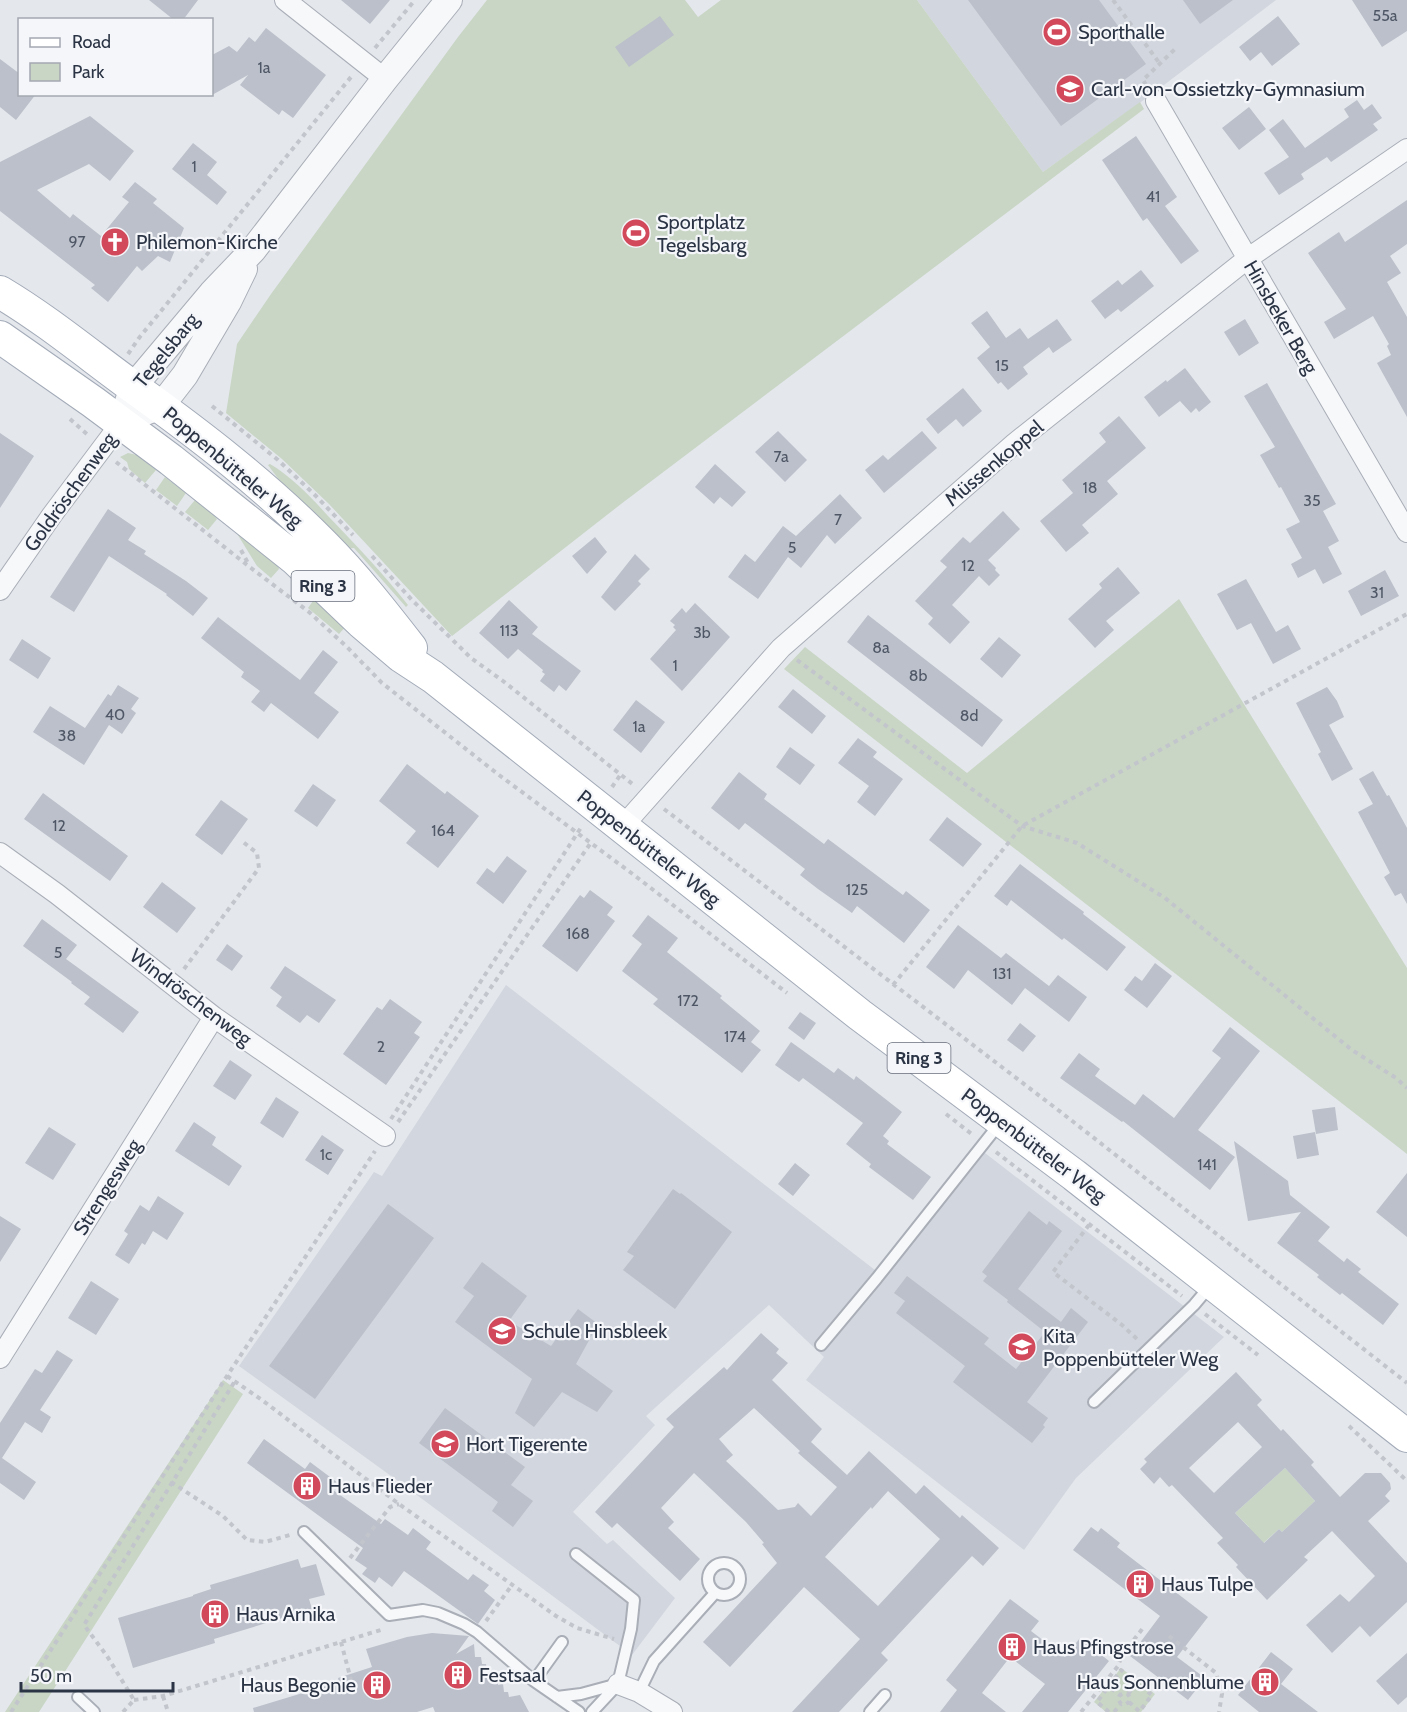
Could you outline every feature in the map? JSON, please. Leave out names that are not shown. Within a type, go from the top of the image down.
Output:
[{"type":"main road","name":"Poppenbütteler Weg","points":[[0,292],[54,328],[161,406],[236,464],[274,497],[324,545],[380,608],[433,677]]},
{"type":"main road","name":"Poppenbütteler Weg","points":[[0,337],[171,460],[295,559],[361,622],[401,656],[433,677],[860,1015],[1002,1121],[1407,1436]]},
{"type":"street","points":[[285,0],[385,80]]},
{"type":"street","name":"Tegelsbarg","points":[[253,250],[228,302],[185,375],[161,406],[121,423],[124,380],[253,250],[449,0]]},
{"type":"street","name":"Hinsbeker Berg","points":[[1156,100],[1407,532]]},
{"type":"street","name":"Müssenkoppel","points":[[623,826],[781,648],[1015,443],[1247,259],[1407,149]]},
{"type":"street","name":"Goldröschenweg","points":[[0,590],[52,515],[121,423]]},
{"type":"street","name":"Windröschenweg","points":[[0,853],[57,894],[214,1017],[385,1136]]},
{"type":"street","name":"Strengesweg","points":[[0,1358],[214,1017]]},
{"type":"street","points":[[618,1684],[639,1692],[672,1712]]},
{"type":"lane","points":[[821,1345],[1002,1121]]},
{"type":"lane","points":[[1094,1402],[1194,1305],[1212,1284]]},
{"type":"lane","points":[[304,1532],[389,1615],[423,1610],[438,1613],[477,1632],[534,1681],[579,1712]]},
{"type":"lane","points":[[576,1554],[634,1600],[631,1629],[618,1684],[592,1712]]},
{"type":"lane","points":[[639,1692],[654,1661],[715,1593]]},
{"type":"lane","points":[[534,1681],[562,1642]]},
{"type":"lane","points":[[557,1697],[581,1694],[618,1684]]},
{"type":"lane","points":[[870,1712],[885,1695]]},
{"type":"lane","points":[[78,1697],[94,1712]]},
{"type":"path","points":[[124,380],[139,338],[415,0]]},
{"type":"path","points":[[1113,0],[1160,63]]},
{"type":"path","points":[[1156,100],[1143,80],[1175,50]]},
{"type":"path","points":[[213,406],[278,460],[357,539]]},
{"type":"path","points":[[67,418],[148,488],[251,568]]},
{"type":"path","points":[[364,548],[412,600],[471,658],[1062,1113],[1407,1383]]},
{"type":"path","points":[[893,985],[1022,826],[1407,614]]},
{"type":"path","points":[[781,648],[1022,826],[1077,843],[1165,898],[1352,1050],[1396,1077],[1407,1088]]},
{"type":"path","points":[[385,1136],[387,1125],[576,833]]},
{"type":"path","points":[[172,984],[259,868],[257,853],[243,842]]},
{"type":"path","points":[[11,1712],[227,1376],[385,1136],[393,1130],[590,844]]},
{"type":"path","points":[[1089,1225],[1053,1272],[1122,1325],[1148,1349]]},
{"type":"path","points":[[227,1376],[399,1504],[556,1616],[577,1628],[628,1642]]},
{"type":"path","points":[[134,1700],[108,1656],[84,1625],[235,1381]]},
{"type":"path","points":[[1348,1425],[1407,1481]]},
{"type":"path","points":[[387,1495],[398,1481]]},
{"type":"path","points":[[171,1482],[223,1516],[247,1540],[265,1542],[304,1532]]},
{"type":"path","points":[[342,1569],[390,1507],[399,1504]]},
{"type":"path","points":[[477,1632],[512,1586]]},
{"type":"path","points":[[123,1712],[134,1700],[163,1696],[388,1628],[389,1615]]},
{"type":"path","points":[[1081,1712],[1118,1666],[1122,1654],[1143,1628]]},
{"type":"path","points":[[1168,1636],[1215,1673],[1222,1694],[1219,1712]]},
{"type":"path","points":[[341,1642],[351,1680]]},
{"type":"path","points":[[1109,1712],[1097,1702],[1121,1671],[1152,1695],[1140,1712],[1129,1702],[1128,1694]]},
{"type":"path","points":[[1104,1683],[1120,1695]]},
{"type":"path","points":[[1128,1694],[1137,1683]]},
{"type":"path","points":[[1120,1695],[1128,1694]]},
{"type":"path","points":[[1120,1695],[1118,1700],[1121,1704]]},
{"type":"path","points":[[163,1696],[168,1712]]},
{"type":"path","points":[[1114,1712],[1121,1704],[1129,1702]]},
{"type":"shaded area","name":"Carl-von-Ossietzky-Gymnasium","points":[[917,0],[1276,0],[1152,94],[1043,172]]},
{"type":"shaded area","name":"Schule Hinsbleek","points":[[506,985],[884,1277],[985,1153],[1224,1337],[1076,1478],[1024,1550],[806,1380],[824,1357],[769,1305],[646,1416],[655,1425],[573,1512],[607,1544],[613,1540],[675,1598],[632,1655],[239,1366],[374,1172],[382,1176]]},
{"type":"green space","name":"Sportplatz Tegelsbarg","points":[[487,0],[685,0],[698,17],[721,0],[917,0],[1043,172],[1140,102],[1144,109],[621,504],[452,636],[329,504],[282,459],[226,413],[237,344],[271,294]]},
{"type":"green space","points":[[128,453],[137,455],[156,470],[145,483],[129,469],[127,462],[120,457]]},
{"type":"green space","points":[[270,464],[294,481],[315,502],[389,582],[408,605],[406,607],[354,548],[344,549],[282,484],[268,465]]},
{"type":"green space","points":[[165,477],[186,493],[177,506],[156,490]]},
{"type":"green space","points":[[195,500],[217,519],[208,530],[185,512]]},
{"type":"green space","points":[[233,527],[276,559],[279,569],[271,578],[257,566]]},
{"type":"green space","points":[[1179,599],[1407,968],[1407,1154],[784,669],[805,647],[967,773]]},
{"type":"green space","points":[[313,601],[332,608],[348,624],[339,634],[308,608]]},
{"type":"green space","points":[[223,1380],[243,1394],[39,1712],[5,1712]]},
{"type":"green space","points":[[1285,1468],[1315,1501],[1282,1532],[1279,1529],[1250,1555],[1229,1547],[1249,1527],[1235,1513]]},
{"type":"green space","points":[[1121,1668],[1155,1694],[1141,1712],[1106,1712],[1094,1702]]},
{"type":"building","points":[[149,0],[198,0],[184,18],[172,18]]},
{"type":"building","points":[[341,0],[390,0],[370,24]]},
{"type":"building","name":"Sporthalle","points":[[968,0],[1099,0],[1146,64],[1061,126]]},
{"type":"building","points":[[1183,0],[1233,0],[1200,24]]},
{"type":"building","points":[[1352,0],[1407,0],[1407,31],[1382,47]]},
{"type":"building","points":[[660,16],[674,35],[629,67],[615,47]]},
{"type":"building","points":[[1278,16],[1300,44],[1272,66],[1261,52],[1250,61],[1239,47]]},
{"type":"building","points":[[266,28],[326,75],[293,118],[282,110],[279,115],[240,85],[248,75],[213,94],[213,54],[229,46],[237,52],[249,37],[255,42]]},
{"type":"building","points":[[0,59],[18,72],[18,96],[34,96],[16,120],[0,107]]},
{"type":"building","points":[[1357,100],[1364,110],[1372,104],[1382,118],[1373,124],[1378,130],[1331,162],[1327,157],[1301,174],[1304,179],[1279,195],[1264,173],[1289,157],[1269,130],[1283,119],[1305,148],[1349,117],[1344,109]]},
{"type":"building","points":[[1249,107],[1266,129],[1239,150],[1222,128]]},
{"type":"building","points":[[90,116],[134,151],[110,181],[89,164],[37,190],[70,218],[73,214],[101,236],[129,202],[122,197],[135,182],[157,199],[153,203],[184,228],[170,262],[158,256],[142,271],[137,266],[108,302],[91,288],[95,285],[0,211],[0,162]]},
{"type":"building","points":[[1136,136],[1177,197],[1165,206],[1199,251],[1181,264],[1147,218],[1143,221],[1102,160]]},
{"type":"building","points":[[193,143],[217,162],[207,175],[227,192],[217,205],[172,169]]},
{"type":"building","points":[[1407,200],[1407,244],[1390,256],[1401,273],[1387,282],[1407,317],[1407,417],[1377,363],[1391,355],[1387,346],[1389,344],[1373,316],[1334,339],[1324,322],[1346,309],[1308,253],[1339,232],[1345,242]]},
{"type":"building","points":[[1141,270],[1154,286],[1121,312],[1118,309],[1105,319],[1091,301],[1118,280],[1122,285]]},
{"type":"building","points":[[987,311],[1006,338],[1020,328],[1028,339],[1057,319],[1072,340],[1053,353],[1049,347],[1023,367],[1028,374],[1008,390],[1001,382],[998,384],[977,358],[990,347],[971,323]]},
{"type":"building","points":[[1245,319],[1259,343],[1239,356],[1224,332]]},
{"type":"building","points":[[1185,368],[1211,402],[1199,412],[1196,408],[1191,413],[1180,401],[1159,417],[1144,397]]},
{"type":"building","points":[[1267,383],[1336,504],[1323,511],[1339,541],[1328,547],[1342,574],[1323,584],[1315,569],[1298,578],[1291,564],[1302,558],[1286,529],[1300,522],[1260,455],[1275,447],[1244,396]]},
{"type":"building","points":[[963,388],[982,411],[963,427],[956,419],[938,434],[926,419]]},
{"type":"building","points":[[1119,416],[1146,448],[1107,481],[1118,494],[1082,525],[1089,533],[1066,552],[1040,521],[1073,493],[1062,480],[1106,442],[1099,433]]},
{"type":"building","points":[[778,431],[807,460],[785,482],[755,452]]},
{"type":"building","points":[[922,431],[937,448],[884,493],[865,470],[883,455],[888,460]]},
{"type":"building","points":[[0,433],[34,456],[0,508]]},
{"type":"building","points":[[715,464],[746,492],[732,507],[720,497],[714,504],[695,487]]},
{"type":"building","points":[[840,494],[862,518],[835,544],[827,535],[801,568],[788,557],[758,599],[728,577],[745,554],[755,562],[783,526],[796,536]]},
{"type":"building","points":[[108,509],[136,528],[128,540],[146,551],[144,554],[208,598],[193,616],[167,594],[109,556],[74,612],[50,597]]},
{"type":"building","points":[[1003,511],[1020,529],[988,560],[1000,575],[989,586],[979,576],[952,605],[970,622],[950,644],[928,624],[933,618],[915,601],[947,567],[940,561],[963,537],[970,543]]},
{"type":"building","points":[[595,537],[607,552],[587,574],[572,556]]},
{"type":"building","points":[[635,554],[650,569],[638,581],[641,584],[615,611],[601,597]]},
{"type":"building","points":[[1118,567],[1140,593],[1106,621],[1114,630],[1095,648],[1068,619],[1102,588],[1099,584]]},
{"type":"building","points":[[1385,570],[1399,596],[1361,616],[1348,591]]},
{"type":"building","points":[[1246,579],[1276,632],[1288,625],[1301,649],[1273,664],[1251,623],[1237,630],[1217,594]]},
{"type":"building","points":[[509,600],[538,627],[532,634],[581,671],[566,691],[559,685],[554,692],[540,681],[545,674],[543,670],[518,649],[508,659],[479,633]]},
{"type":"building","points":[[695,603],[730,637],[682,691],[650,659],[676,630],[673,627],[675,625],[670,621],[682,608],[686,613]]},
{"type":"building","points":[[868,615],[1003,720],[982,747],[847,642]]},
{"type":"building","points":[[218,617],[300,680],[323,650],[338,662],[314,693],[339,712],[318,739],[271,703],[264,712],[251,702],[260,691],[241,677],[244,672],[201,638]]},
{"type":"building","points":[[999,637],[1021,655],[1002,678],[980,659]]},
{"type":"building","points":[[22,639],[51,658],[38,679],[9,660]]},
{"type":"building","points":[[118,685],[139,698],[131,709],[136,713],[122,734],[109,725],[84,765],[33,732],[50,706],[85,728],[108,694],[111,696]]},
{"type":"building","points":[[1327,687],[1344,717],[1329,725],[1353,769],[1332,781],[1318,754],[1321,752],[1296,703]]},
{"type":"building","points":[[793,689],[826,716],[812,734],[778,707]]},
{"type":"building","points":[[636,700],[665,722],[641,753],[613,730]]},
{"type":"building","points":[[858,738],[877,752],[873,757],[903,779],[875,816],[857,802],[869,786],[838,763]]},
{"type":"building","points":[[790,747],[815,765],[800,785],[776,767]]},
{"type":"building","points":[[407,764],[445,794],[447,791],[479,816],[438,868],[406,843],[416,831],[379,801]]},
{"type":"building","points":[[1373,771],[1407,828],[1407,904],[1401,893],[1395,896],[1384,877],[1390,873],[1358,812],[1373,804],[1359,779]]},
{"type":"building","points":[[739,772],[767,794],[764,799],[824,844],[828,839],[903,895],[906,891],[930,910],[904,943],[857,906],[852,913],[818,889],[800,875],[805,869],[745,823],[739,830],[711,808]]},
{"type":"building","points":[[313,784],[336,800],[317,827],[294,811]]},
{"type":"building","points":[[43,793],[128,856],[110,881],[24,819]]},
{"type":"building","points":[[221,800],[248,819],[222,855],[195,835]]},
{"type":"building","points":[[947,817],[982,844],[963,867],[929,840]]},
{"type":"building","points":[[507,856],[527,871],[503,904],[476,883],[487,868],[494,873]]},
{"type":"building","points":[[1020,864],[1126,947],[1107,971],[1064,938],[1062,940],[1011,900],[1007,906],[994,896]]},
{"type":"building","points":[[162,882],[196,908],[177,933],[143,907]]},
{"type":"building","points":[[590,890],[613,907],[607,915],[615,921],[577,972],[542,946],[580,895],[584,898]]},
{"type":"building","points":[[648,915],[678,938],[667,952],[722,996],[720,998],[760,1031],[751,1042],[761,1050],[742,1073],[653,1004],[658,999],[622,971],[642,944],[632,936]]},
{"type":"building","points":[[42,919],[77,945],[66,959],[139,1012],[123,1033],[84,1004],[90,997],[23,946]]},
{"type":"building","points":[[958,925],[1001,958],[1006,953],[1049,986],[1058,975],[1087,997],[1069,1022],[1025,988],[1012,1005],[968,970],[954,989],[926,967]]},
{"type":"building","points":[[227,944],[243,956],[232,971],[216,960]]},
{"type":"building","points":[[1155,963],[1172,976],[1147,1008],[1124,990],[1135,976],[1142,981]]},
{"type":"building","points":[[285,966],[336,1000],[319,1023],[307,1015],[300,1023],[276,1006],[282,997],[270,988]]},
{"type":"building","points":[[390,999],[422,1022],[414,1033],[420,1037],[386,1085],[343,1054],[377,1007],[382,1010]]},
{"type":"building","points":[[800,1012],[816,1023],[804,1040],[788,1028]]},
{"type":"building","points":[[1020,1023],[1036,1036],[1023,1052],[1007,1040]]},
{"type":"building","points":[[1230,1027],[1260,1051],[1198,1130],[1235,1157],[1210,1190],[1123,1121],[1060,1078],[1079,1053],[1100,1069],[1095,1076],[1135,1105],[1143,1094],[1174,1118],[1221,1058],[1212,1051]]},
{"type":"building","points":[[791,1042],[834,1073],[838,1068],[854,1080],[856,1076],[902,1112],[883,1136],[889,1141],[887,1144],[931,1177],[913,1200],[869,1167],[871,1164],[846,1144],[863,1123],[803,1078],[799,1082],[775,1065]]},
{"type":"building","points":[[230,1060],[252,1075],[235,1100],[213,1086]]},
{"type":"building","points":[[276,1097],[299,1112],[283,1138],[260,1123]]},
{"type":"building","points":[[1335,1107],[1338,1130],[1316,1134],[1312,1110]]},
{"type":"building","points":[[194,1122],[216,1137],[212,1145],[242,1166],[229,1186],[175,1151]]},
{"type":"building","points":[[49,1127],[76,1144],[53,1180],[25,1163]]},
{"type":"building","points":[[1315,1132],[1319,1155],[1297,1159],[1293,1136]]},
{"type":"building","points":[[322,1135],[344,1150],[328,1175],[305,1160]]},
{"type":"building","points":[[1234,1141],[1288,1181],[1290,1195],[1330,1227],[1318,1241],[1344,1262],[1347,1258],[1361,1269],[1358,1272],[1399,1304],[1383,1325],[1342,1293],[1340,1295],[1317,1277],[1319,1275],[1277,1243],[1301,1212],[1248,1221]]},
{"type":"building","points":[[795,1163],[810,1175],[793,1196],[778,1184]]},
{"type":"building","points":[[1407,1173],[1407,1237],[1376,1212]]},
{"type":"building","points":[[673,1189],[732,1232],[675,1309],[623,1270],[634,1256],[627,1252]]},
{"type":"building","points":[[158,1196],[184,1213],[167,1240],[153,1231],[145,1245],[142,1243],[129,1264],[115,1255],[128,1234],[124,1231],[140,1205],[149,1211]]},
{"type":"building","points":[[388,1204],[434,1238],[315,1399],[269,1366]]},
{"type":"building","points":[[1029,1211],[1047,1225],[1049,1221],[1062,1231],[1018,1289],[1061,1322],[1071,1308],[1088,1322],[1027,1402],[1048,1418],[1043,1425],[1045,1427],[1032,1443],[953,1382],[965,1366],[896,1313],[905,1301],[894,1293],[907,1276],[989,1338],[984,1344],[1016,1369],[1045,1332],[983,1281],[987,1276],[982,1272]]},
{"type":"building","points":[[0,1216],[21,1229],[0,1262]]},
{"type":"building","points":[[482,1262],[527,1296],[509,1321],[551,1346],[578,1309],[598,1324],[576,1364],[613,1391],[597,1412],[562,1392],[534,1427],[515,1413],[532,1379],[455,1322],[474,1296],[463,1288]]},
{"type":"building","points":[[91,1281],[119,1299],[96,1335],[68,1318]]},
{"type":"building","points":[[761,1333],[779,1349],[776,1353],[788,1363],[772,1380],[822,1429],[811,1442],[847,1475],[869,1451],[916,1494],[924,1485],[960,1518],[962,1515],[999,1548],[983,1566],[972,1556],[881,1653],[888,1660],[839,1712],[792,1712],[860,1639],[804,1587],[730,1667],[703,1642],[777,1563],[746,1522],[694,1473],[661,1508],[674,1522],[668,1528],[700,1559],[680,1581],[617,1523],[612,1528],[595,1512],[674,1427],[666,1419],[724,1367],[727,1370]],"holes":[[[754,1408],[800,1451],[798,1453],[837,1487],[811,1516],[798,1503],[795,1507],[778,1510],[726,1461],[733,1455],[719,1439]],[[888,1491],[940,1539],[878,1606],[825,1557]]]},
{"type":"building","points":[[57,1350],[73,1360],[40,1410],[51,1417],[42,1433],[25,1422],[2,1458],[36,1482],[24,1500],[0,1483],[0,1423],[35,1369],[42,1373]]},
{"type":"building","points":[[1236,1372],[1262,1400],[1257,1405],[1314,1462],[1311,1465],[1340,1497],[1365,1473],[1381,1473],[1390,1483],[1391,1489],[1385,1496],[1390,1501],[1368,1521],[1407,1563],[1407,1602],[1370,1637],[1360,1626],[1332,1653],[1306,1625],[1340,1594],[1349,1602],[1375,1576],[1332,1531],[1304,1557],[1308,1560],[1267,1600],[1217,1543],[1223,1538],[1172,1485],[1169,1487],[1160,1477],[1154,1484],[1140,1469],[1147,1462],[1144,1459]],"holes":[[[1238,1422],[1262,1447],[1214,1493],[1189,1468]],[[1285,1468],[1315,1501],[1282,1532],[1279,1529],[1264,1543],[1235,1513]]]},
{"type":"building","points":[[445,1408],[525,1467],[511,1485],[533,1501],[513,1527],[492,1511],[498,1502],[419,1443]]},
{"type":"building","points":[[264,1439],[305,1469],[310,1462],[338,1483],[333,1490],[381,1524],[385,1519],[408,1535],[413,1528],[431,1542],[426,1549],[468,1580],[473,1574],[489,1585],[484,1591],[495,1600],[478,1624],[404,1571],[392,1587],[379,1577],[375,1583],[362,1574],[367,1568],[355,1560],[363,1548],[247,1463]]},
{"type":"building","name":"Haus Tulpe","points":[[1091,1527],[1098,1532],[1101,1528],[1120,1543],[1117,1547],[1208,1617],[1177,1657],[1205,1678],[1188,1700],[1130,1656],[1160,1616],[1073,1550]]},
{"type":"building","name":"Haus Arnika","points":[[298,1559],[301,1568],[316,1564],[325,1595],[309,1599],[312,1609],[214,1639],[215,1643],[133,1668],[118,1618],[193,1596],[211,1589],[210,1585]]},
{"type":"building","name":"Haus Pfingstrose","points":[[1010,1599],[1039,1621],[1031,1631],[1065,1657],[1080,1638],[1109,1661],[1068,1712],[1022,1712],[1045,1684],[1010,1657],[982,1693],[1006,1712],[940,1712],[957,1690],[946,1680]]},
{"type":"building","points":[[432,1633],[469,1636],[456,1654],[474,1644],[475,1657],[481,1657],[482,1664],[486,1664],[487,1671],[492,1670],[492,1678],[498,1677],[498,1685],[503,1684],[504,1692],[508,1692],[509,1697],[520,1695],[529,1712],[435,1712],[433,1707],[417,1712],[254,1712],[253,1708],[339,1682],[338,1678],[372,1667],[366,1649],[407,1637]]},
{"type":"building","name":"Haus Sonnenblume","points":[[1271,1652],[1293,1669],[1281,1684],[1318,1712],[1259,1712],[1238,1695]]},
{"type":"building","points":[[1407,1653],[1407,1697],[1398,1705],[1376,1681]]},
{"type":"place","name":"Sporthalle","points":[[1057,32]]},
{"type":"place","name":"Carl-von-Ossietzky-Gymnasium","points":[[1070,89]]},
{"type":"place","name":"Sportplatz Tegelsbarg","points":[[636,233]]},
{"type":"place","name":"Philemon-Kirche","points":[[115,242]]},
{"type":"place","name":"Schule Hinsbleek","points":[[502,1331]]},
{"type":"place","name":"Kita Poppenbütteler Weg","points":[[1022,1347]]},
{"type":"place","name":"Hort Tigerente","points":[[445,1444]]},
{"type":"place","name":"Haus Flieder","points":[[307,1486]]},
{"type":"place","name":"Haus Tulpe","points":[[1140,1584]]},
{"type":"place","name":"Haus Arnika","points":[[215,1614]]},
{"type":"place","name":"Haus Pfingstrose","points":[[1012,1647]]},
{"type":"place","name":"Festsaal","points":[[458,1675]]},
{"type":"place","name":"Haus Sonnenblume","points":[[1265,1682]]},
{"type":"place","name":"Haus Begonie","points":[[377,1685]]}]
